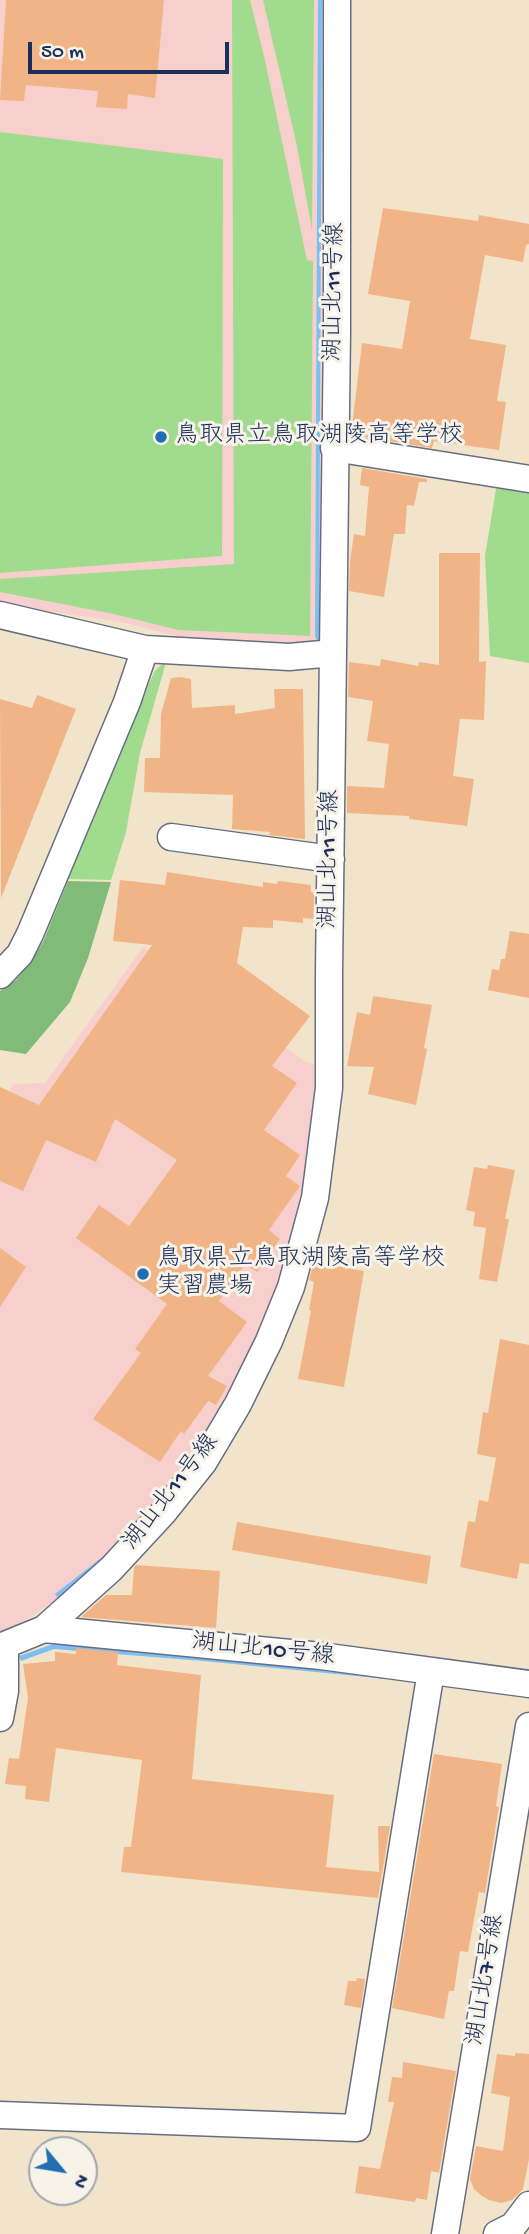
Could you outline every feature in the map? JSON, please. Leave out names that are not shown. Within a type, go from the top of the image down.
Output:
[{"type":"street","name":"湖山北11号線","points":[[44,1629],[111,1569],[163,1513],[203,1462],[238,1404],[269,1341],[291,1287],[315,1198],[329,1088],[337,0]]},
{"type":"street","points":[[334,448],[529,479]]},
{"type":"street","points":[[0,615],[145,649],[289,657],[334,653]]},
{"type":"street","points":[[0,975],[20,954],[30,934],[127,702],[145,649]]},
{"type":"street","points":[[171,837],[331,859]]},
{"type":"street","name":"湖山北10号線","points":[[2,1646],[44,1629],[321,1656],[529,1684]]},
{"type":"street","points":[[0,1718],[5,1691],[2,1646]]},
{"type":"street","points":[[0,2115],[357,2128],[431,1671]]},
{"type":"street","name":"湖山北7号線","points":[[445,2234],[529,1726]]},
{"type":"street","points":[[498,2234],[513,2226],[529,2205]]},
{"type":"shaded area","name":"鳥取県立鳥取湖陵高等学校","points":[[0,0],[324,0],[320,644],[277,646],[188,639],[121,622],[0,604]]},
{"type":"shaded area","name":"鳥取県立鳥取湖陵高等学校 実習農場","points":[[143,947],[307,1063],[320,1065],[295,1251],[222,1418],[109,1558],[51,1603],[0,1637],[0,1112],[13,1084],[45,1083]]},
{"type":"green space","points":[[232,0],[250,0],[307,260],[313,261],[310,636],[178,630],[114,614],[0,592],[0,579],[234,564]]},
{"type":"green space","points":[[263,0],[314,0],[312,230],[297,146]]},
{"type":"green space","points":[[0,132],[223,159],[222,556],[0,573]]},
{"type":"green space","points":[[497,483],[529,487],[529,663],[490,656],[485,556]]},
{"type":"green space","points":[[167,659],[140,753],[126,832],[111,880],[68,879],[154,672]]},
{"type":"green space","points":[[68,881],[111,882],[88,958],[70,1002],[26,1054],[0,1050],[0,991],[16,980],[32,960],[43,942]]},
{"type":"water","points":[[318,0],[322,0],[319,643],[315,637]]},
{"type":"water","points":[[257,1336],[260,1337],[240,1381],[194,1457],[150,1514],[109,1557],[58,1598],[55,1594],[105,1555],[147,1511],[191,1455],[217,1416]]},
{"type":"water","points":[[53,1644],[400,1673],[418,1682],[54,1649],[21,1661],[19,1656]]},
{"type":"building","points":[[6,0],[164,0],[155,98],[128,94],[127,109],[96,107],[98,91],[26,85],[24,101],[0,100]]},
{"type":"building","points":[[383,208],[478,221],[479,215],[529,224],[529,244],[526,245],[523,262],[485,255],[470,339],[506,345],[497,401],[506,402],[499,450],[434,441],[432,448],[351,435],[362,343],[402,349],[410,301],[368,294]]},
{"type":"building","points":[[362,468],[427,479],[427,482],[419,482],[414,506],[407,505],[405,534],[394,534],[384,597],[349,591],[354,534],[365,536],[369,487],[360,485]]},
{"type":"building","points":[[439,553],[480,553],[479,662],[486,661],[484,720],[460,719],[453,776],[474,779],[467,826],[409,819],[409,816],[347,813],[347,786],[384,788],[389,744],[367,741],[373,701],[348,697],[349,662],[380,666],[381,659],[418,666],[419,662],[439,665]]},
{"type":"building","points":[[171,678],[191,679],[192,708],[235,705],[235,714],[275,708],[274,689],[303,689],[305,839],[269,835],[270,832],[232,829],[233,795],[144,792],[145,758],[160,758],[161,714]]},
{"type":"building","points":[[37,695],[76,709],[1,898],[0,699],[32,708]]},
{"type":"building","points":[[167,872],[263,887],[263,882],[276,884],[279,881],[311,885],[311,892],[314,892],[314,919],[303,918],[303,923],[273,920],[273,928],[243,927],[237,963],[310,1016],[272,1066],[297,1083],[264,1130],[300,1155],[286,1176],[300,1186],[269,1230],[280,1239],[257,1272],[245,1264],[219,1301],[247,1322],[208,1376],[227,1386],[216,1405],[208,1401],[184,1434],[181,1431],[160,1462],[93,1419],[141,1353],[135,1349],[167,1304],[76,1238],[99,1205],[129,1226],[177,1160],[115,1119],[96,1162],[46,1140],[23,1191],[0,1181],[0,1087],[39,1105],[152,945],[113,941],[120,880],[165,885]]},
{"type":"building","points":[[510,931],[529,934],[529,998],[488,990],[492,969],[499,970],[501,959],[505,959]]},
{"type":"building","points":[[373,996],[432,1005],[416,1105],[368,1094],[374,1067],[347,1066],[357,1012],[370,1015]]},
{"type":"building","points":[[488,1165],[515,1170],[497,1282],[479,1279],[486,1228],[473,1226],[475,1212],[466,1210],[474,1167],[487,1169]]},
{"type":"building","points":[[0,1248],[26,1267],[0,1307]]},
{"type":"building","points":[[314,1262],[364,1271],[344,1387],[298,1379],[311,1311],[314,1282],[309,1280]]},
{"type":"building","points":[[500,1339],[529,1345],[529,1564],[520,1563],[517,1579],[460,1567],[468,1521],[475,1522],[479,1500],[488,1502],[496,1458],[477,1454],[483,1412],[488,1413]]},
{"type":"building","points":[[237,1522],[431,1556],[427,1584],[232,1550]]},
{"type":"building","points":[[136,1565],[220,1571],[216,1628],[81,1617],[106,1595],[132,1595]]},
{"type":"building","points":[[76,1648],[118,1652],[117,1665],[201,1675],[192,1779],[334,1795],[326,1867],[379,1872],[378,1826],[390,1826],[378,1898],[121,1872],[124,1847],[131,1847],[142,1760],[56,1748],[49,1802],[25,1799],[26,1786],[5,1784],[9,1758],[19,1759],[28,1698],[23,1664],[55,1661],[55,1652],[76,1654]]},
{"type":"building","points":[[434,1754],[502,1764],[496,1806],[499,1807],[485,1893],[479,1892],[468,1952],[460,1951],[454,1991],[449,1991],[444,2019],[392,2008]]},
{"type":"building","points":[[356,1978],[365,1979],[361,2008],[344,2005],[348,1981],[357,1981]]},
{"type":"building","points":[[515,2053],[529,2054],[529,2159],[523,2189],[512,2200],[501,2203],[482,2196],[474,2189],[470,2179],[476,2146],[503,2151],[510,2097],[491,2093],[497,2054],[515,2056]]},
{"type":"building","points":[[403,2062],[456,2071],[439,2173],[431,2171],[427,2200],[416,2198],[415,2202],[355,2193],[359,2166],[380,2169],[394,2102],[388,2102],[392,2077],[402,2078]]},
{"type":"place","name":"鳥取県立鳥取湖陵高等学校","points":[[161,437]]},
{"type":"place","name":"鳥取県立鳥取湖陵高等学校 実習農場","points":[[143,1274]]}]
